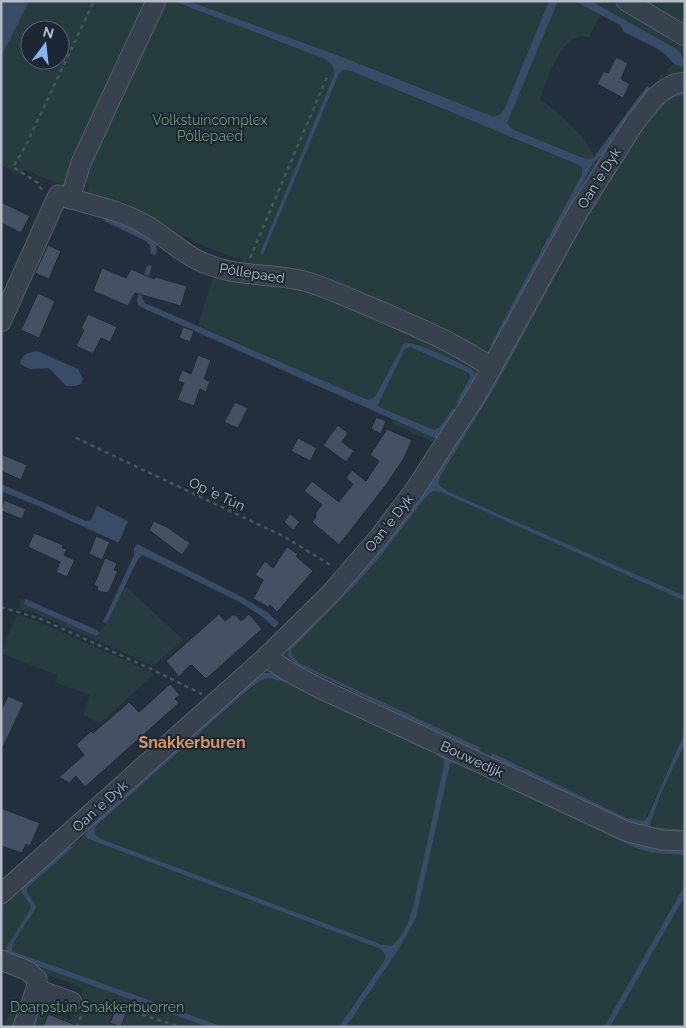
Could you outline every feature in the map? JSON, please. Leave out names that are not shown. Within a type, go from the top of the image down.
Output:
[{"type":"street","points":[[1,322],[58,196],[81,163],[156,1]]},
{"type":"street","points":[[626,1],[685,36]]},
{"type":"street","name":"Oan 'e Dyk","points":[[1,894],[267,656],[330,594],[380,536],[414,492],[458,424],[492,368],[578,212],[634,124],[655,97],[674,84],[685,82]]},
{"type":"street","name":"Pôllepaed","points":[[58,196],[114,210],[132,218],[146,225],[191,257],[212,266],[239,273],[290,278],[345,296],[447,340],[492,368]]},
{"type":"street","name":"Bouwedijk","points":[[267,656],[289,672],[319,688],[628,832],[649,837],[685,841]]},
{"type":"street","points":[[1,960],[34,974],[37,979],[36,989],[23,1027]]},
{"type":"street","points":[[36,989],[72,1002]]},
{"type":"path","points":[[58,196],[13,167],[26,145],[94,1]]},
{"type":"path","points":[[251,254],[327,77]]},
{"type":"path","name":"Op 'e Tún","points":[[76,438],[285,537],[346,575]]},
{"type":"path","points":[[1,607],[41,619],[151,669],[195,690],[214,705]]},
{"type":"path","points":[[72,1002],[92,1008],[122,1008],[180,1027]]},
{"type":"green space","points":[[29,1],[153,1],[67,187],[25,170],[21,176],[1,165],[1,57]]},
{"type":"green space","name":"Volkstuincomplex Pôllepaed","points":[[166,1],[173,1],[320,57],[329,62],[333,68],[334,75],[260,253],[263,255],[342,70],[349,70],[579,165],[582,168],[582,174],[534,262],[537,265],[594,162],[662,74],[665,82],[492,356],[248,270],[252,254],[247,270],[242,270],[244,261],[202,245],[164,224],[160,231],[87,194],[89,184],[85,181],[94,156]]},
{"type":"green space","points":[[188,1],[549,1],[504,110],[502,114],[494,118]]},
{"type":"green space","points":[[558,1],[574,1],[600,15],[589,37],[579,37],[571,41],[559,55],[540,99],[563,118],[585,141],[594,157],[591,159],[586,159],[512,129],[507,123]]},
{"type":"green space","points":[[591,1],[615,1],[685,42],[685,78],[673,76],[667,70],[674,64],[682,66],[675,48]]},
{"type":"green space","points":[[636,1],[685,1],[685,29]]},
{"type":"green space","points":[[685,94],[685,596],[449,492],[438,483],[496,385],[584,223],[645,126],[666,102]]},
{"type":"green space","points":[[663,99],[581,221],[492,384],[430,485],[377,555],[289,649],[291,660],[323,679],[480,748],[299,663],[291,654],[293,647],[380,557],[425,498],[433,491],[441,492],[685,601],[685,732],[645,820],[640,821],[627,818],[491,754],[490,757],[651,829],[644,831],[482,759],[285,661],[282,651],[360,566],[581,214]]},
{"type":"green space","points":[[215,271],[324,291],[477,366],[479,371],[440,445],[395,425],[392,423],[392,419],[438,439],[456,410],[453,408],[440,427],[433,430],[378,405],[405,349],[410,347],[468,373],[470,378],[456,401],[475,373],[404,343],[375,397],[368,400],[198,325]]},
{"type":"green space","points":[[125,586],[184,640],[153,666],[31,611],[20,610],[19,599],[24,600],[24,604],[96,636],[107,623]]},
{"type":"green space","points":[[18,615],[39,622],[153,673],[153,675],[100,723],[83,715],[90,695],[55,682],[58,675],[2,654],[6,638]]},
{"type":"green space","name":"Doarpstún Snakkerbuorren","points":[[273,669],[629,837],[481,775],[638,849],[652,853],[685,855],[685,885],[604,1027],[346,1027],[396,953],[419,903],[450,764],[452,763],[471,770],[438,755],[444,760],[444,765],[413,908],[403,932],[392,946],[383,945],[101,839],[95,835],[97,825],[259,681],[271,678],[284,682],[285,678],[263,673],[91,826],[88,839],[381,949],[386,956],[384,961],[353,1004],[340,1027],[224,1027],[12,951],[13,943],[36,908],[27,888],[71,848],[69,846],[22,888],[31,908],[5,950],[7,955],[208,1027],[4,1027],[14,1000],[71,1020],[83,989],[49,975],[45,984],[1,957],[1,900],[73,840],[76,842],[82,838],[80,835],[262,670]]},
{"type":"green space","points":[[685,743],[685,830],[652,827],[650,826],[650,821]]},
{"type":"green space","points":[[685,896],[685,1027],[610,1027]]},
{"type":"water","points":[[1,1],[29,1],[1,57]]},
{"type":"water","points":[[173,1],[188,1],[334,54],[494,117],[501,114],[504,110],[549,1],[558,1],[507,123],[512,129],[586,159],[594,157],[647,86],[651,89],[604,153],[594,162],[494,347],[490,346],[582,174],[582,168],[579,165],[349,70],[342,70],[263,255],[260,253],[334,75],[334,68],[329,62],[320,57]]},
{"type":"water","points":[[574,1],[591,1],[675,48],[681,54],[684,63],[682,67],[674,64],[656,48],[624,32],[620,25]]},
{"type":"water","points":[[685,90],[685,94],[666,102],[645,126],[584,223],[496,385],[438,483],[449,492],[685,596],[685,601],[441,492],[433,491],[425,498],[380,557],[291,650],[292,656],[299,663],[481,748],[479,752],[298,665],[288,657],[289,649],[377,555],[430,485],[492,384],[581,221],[627,147],[664,99]]},
{"type":"water","points":[[105,217],[137,230],[155,241],[156,255],[151,254],[150,246],[146,241],[104,221]]},
{"type":"water","points":[[147,265],[152,266],[142,298],[145,303],[368,400],[375,397],[404,343],[411,343],[428,349],[470,368],[475,373],[474,381],[460,404],[456,402],[470,378],[469,373],[410,347],[405,349],[378,405],[434,430],[440,427],[453,408],[456,410],[437,439],[138,305],[137,300]]},
{"type":"water","points":[[37,351],[78,369],[83,379],[81,384],[66,386],[49,368],[30,369],[20,364],[26,354]]},
{"type":"water","points":[[1,484],[86,521],[91,520],[97,506],[128,521],[119,542],[117,542],[1,491]]},
{"type":"water","points":[[137,544],[242,597],[267,612],[279,623],[275,628],[263,617],[238,601],[143,555],[138,559],[107,623],[103,622],[134,555],[134,549]]},
{"type":"water","points":[[25,599],[100,633],[96,636],[24,604]]},
{"type":"water","points":[[263,673],[271,673],[285,678],[428,745],[424,749],[284,682],[264,679],[248,690],[97,825],[95,835],[101,839],[383,945],[392,946],[403,932],[413,908],[444,765],[444,760],[437,755],[441,752],[473,766],[471,770],[453,763],[450,764],[416,918],[396,953],[346,1027],[340,1027],[384,961],[386,956],[381,949],[88,839],[85,835],[91,826]]},
{"type":"water","points":[[685,732],[685,743],[662,791],[650,824],[652,827],[685,830],[685,833],[651,829],[627,821],[490,757],[492,753],[627,818],[643,821],[647,818]]},
{"type":"water","points":[[483,771],[685,849],[685,855],[652,853],[638,849],[481,775]]},
{"type":"water","points":[[69,846],[72,848],[27,888],[27,892],[36,908],[13,943],[12,951],[224,1027],[208,1027],[7,955],[5,950],[31,908],[21,892],[22,888]]},
{"type":"water","points":[[685,885],[685,896],[610,1027],[604,1027]]},
{"type":"building","points":[[616,57],[628,63],[621,79],[630,84],[623,98],[597,84],[604,71],[608,73]]},
{"type":"building","points":[[1,202],[30,216],[21,233],[1,223]]},
{"type":"building","points":[[48,245],[61,251],[49,279],[35,273]]},
{"type":"building","points":[[102,268],[126,278],[131,269],[154,279],[155,277],[187,286],[181,306],[135,293],[128,306],[93,291]]},
{"type":"building","points":[[38,293],[55,301],[39,338],[21,330]]},
{"type":"building","points":[[88,314],[117,327],[110,342],[101,338],[93,354],[76,346],[84,330],[81,328]]},
{"type":"building","points":[[183,327],[194,331],[190,342],[179,338]]},
{"type":"building","points":[[198,355],[211,360],[204,379],[210,381],[206,392],[200,389],[194,406],[177,400],[184,383],[178,381],[182,370],[191,374]]},
{"type":"building","points":[[235,402],[248,408],[238,428],[224,422]]},
{"type":"building","points":[[376,417],[386,421],[381,434],[371,429]]},
{"type":"building","points":[[338,425],[348,433],[342,442],[354,451],[346,462],[323,445]]},
{"type":"building","points":[[387,429],[412,440],[404,458],[386,485],[339,545],[312,522],[316,517],[316,512],[322,505],[304,491],[312,481],[339,502],[353,484],[346,478],[352,470],[366,481],[379,461],[370,455]]},
{"type":"building","points":[[298,438],[317,448],[310,461],[291,451]]},
{"type":"building","points":[[1,454],[27,465],[21,480],[1,471]]},
{"type":"building","points":[[4,500],[26,509],[22,519],[1,511]]},
{"type":"building","points":[[290,514],[300,522],[293,530],[284,522]]},
{"type":"building","points":[[154,521],[167,527],[190,543],[182,555],[149,530]]},
{"type":"building","points":[[34,533],[63,545],[62,548],[67,549],[64,555],[75,560],[67,577],[56,572],[60,562],[28,547]]},
{"type":"building","points":[[96,536],[110,542],[102,560],[89,554]]},
{"type":"building","points":[[287,547],[298,554],[296,556],[313,571],[277,612],[270,605],[268,607],[253,599],[263,580],[255,575],[265,561],[273,568]]},
{"type":"building","points":[[105,558],[117,563],[114,570],[118,571],[108,593],[97,591],[98,587],[94,585]]},
{"type":"building","points":[[219,614],[225,621],[232,615],[236,615],[241,621],[249,614],[262,629],[206,679],[192,665],[179,677],[166,661]]},
{"type":"building","points":[[170,684],[180,695],[175,699],[179,703],[85,787],[76,776],[69,783],[59,777],[84,755],[76,745],[91,731],[93,733],[129,702],[139,712]]},
{"type":"building","points":[[8,696],[24,703],[1,751],[1,711]]},
{"type":"building","points":[[1,808],[40,823],[30,846],[26,844],[22,853],[1,846]]},
{"type":"building","points":[[115,1010],[126,1014],[121,1027],[110,1023]]},
{"type":"building","points":[[48,1014],[78,1026],[78,1027],[43,1027]]},
{"type":"district","name":"Snakkerburen","points":[[192,742]]}]
